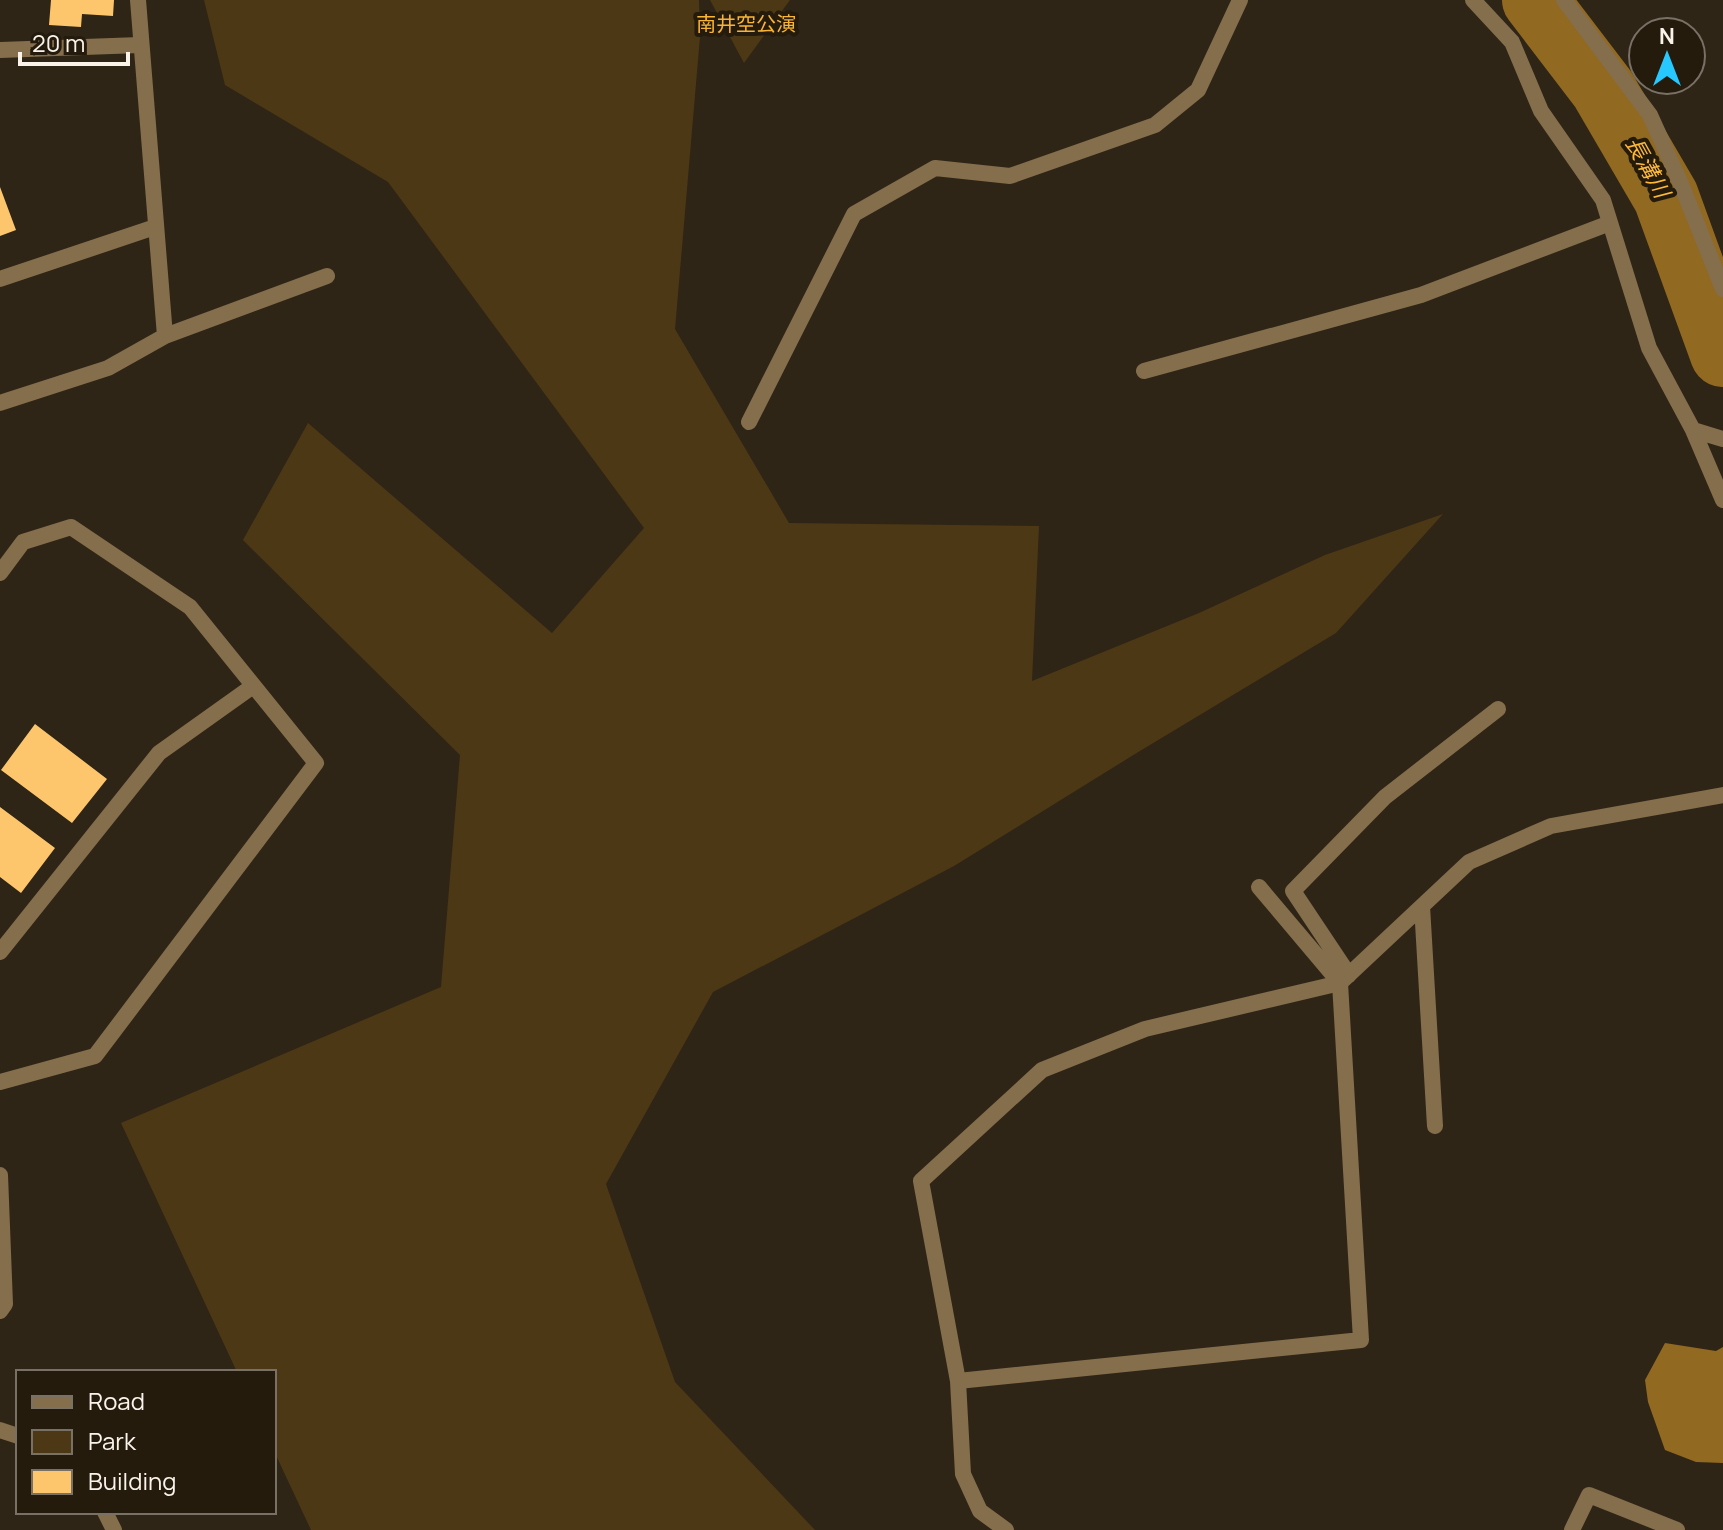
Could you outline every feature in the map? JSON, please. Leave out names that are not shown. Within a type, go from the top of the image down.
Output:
[{"type":"street","points":[[138,0],[165,336]]},
{"type":"street","points":[[749,422],[854,214],[935,168],[1010,176],[1155,125],[1198,90],[1240,0]]},
{"type":"street","points":[[1473,0],[1512,42],[1541,111],[1603,200],[1649,348],[1693,430],[1723,500]]},
{"type":"street","points":[[1564,0],[1650,115],[1723,289]]},
{"type":"street","points":[[0,50],[140,45]]},
{"type":"street","points":[[1144,371],[1421,295],[1610,223]]},
{"type":"street","points":[[0,279],[155,227]]},
{"type":"street","points":[[0,403],[108,368],[165,336],[327,276]]},
{"type":"street","points":[[1693,430],[1723,439]]},
{"type":"street","points":[[0,573],[23,542],[71,527],[190,607],[316,763],[95,1056],[0,1082]]},
{"type":"street","points":[[0,952],[159,753],[253,686]]},
{"type":"street","points":[[958,1381],[1361,1340],[1344,979],[1293,891],[1385,797],[1498,709]]},
{"type":"street","points":[[1006,1530],[980,1511],[963,1474],[958,1381],[921,1181],[1042,1070],[1145,1029],[1344,979],[1469,862],[1551,826],[1723,795]]},
{"type":"street","points":[[1259,887],[1344,979]]},
{"type":"street","points":[[1422,906],[1435,1126]]},
{"type":"street","points":[[0,1175],[5,1304],[0,1311]]},
{"type":"street","points":[[1572,1530],[1589,1495],[1677,1530]]},
{"type":"green space","points":[[204,0],[699,0],[700,37],[675,329],[789,523],[1039,526],[1032,681],[1199,613],[1325,555],[1443,514],[1336,633],[954,866],[713,992],[606,1184],[675,1382],[815,1530],[311,1530],[276,1455],[276,1370],[236,1370],[121,1123],[441,987],[460,755],[243,540],[308,423],[552,633],[644,528],[388,182],[225,85]]},
{"type":"green space","name":"南井空公演","points":[[710,0],[790,0],[744,63]]},
{"type":"shaded area","points":[[1665,1343],[1716,1351],[1723,1347],[1723,1463],[1696,1462],[1665,1450],[1648,1402],[1645,1380]]},
{"type":"building","points":[[51,0],[114,0],[113,16],[82,14],[81,27],[49,25]]},
{"type":"building","points":[[0,187],[16,230],[0,236]]},
{"type":"building","points":[[35,724],[107,779],[72,823],[1,770]]},
{"type":"building","points":[[0,807],[55,848],[21,893],[0,877]]},
{"type":"waterway","name":"長溝川","points":[[1535,0],[1603,89],[1666,197],[1723,354]]}]
